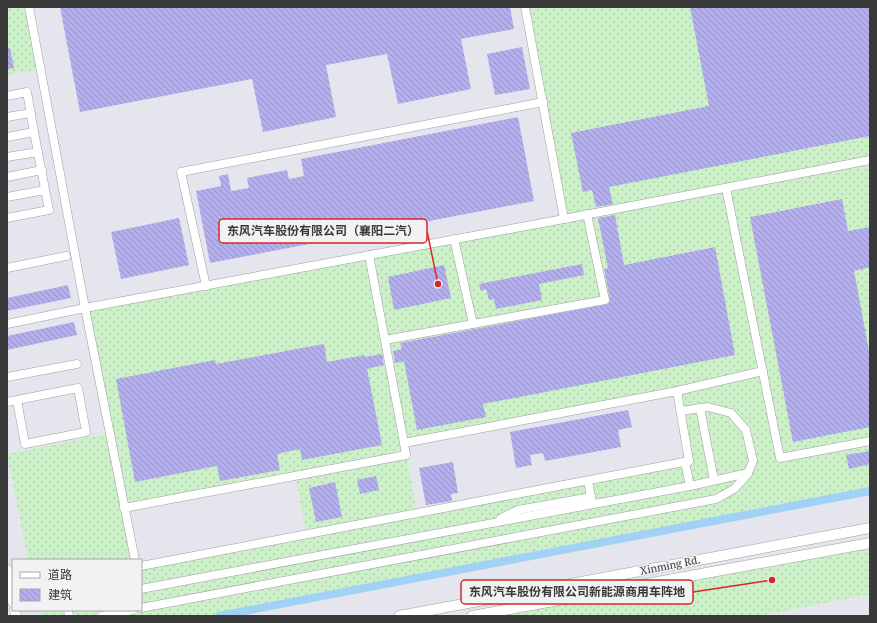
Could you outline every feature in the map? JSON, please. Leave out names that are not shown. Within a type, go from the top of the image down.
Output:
[{"type":"main road","name":"Xinming Rd.","points":[[399,616],[870,528]]},
{"type":"main road","name":"Xinming Rd.","points":[[472,616],[870,543]]},
{"type":"main road","points":[[7,570],[12,597]]},
{"type":"lane","points":[[29,7],[85,308],[135,559]]},
{"type":"lane","points":[[526,7],[564,219]]},
{"type":"lane","points":[[7,96],[27,92],[49,210],[7,218]]},
{"type":"lane","points":[[206,286],[181,172],[543,102]]},
{"type":"lane","points":[[7,117],[31,112]]},
{"type":"lane","points":[[7,137],[34,132]]},
{"type":"lane","points":[[7,157],[38,152]]},
{"type":"lane","points":[[7,324],[870,160]]},
{"type":"lane","points":[[7,177],[42,170]]},
{"type":"lane","points":[[726,188],[780,458],[870,441]]},
{"type":"lane","points":[[7,197],[45,190]]},
{"type":"lane","points":[[385,340],[606,300],[587,214]]},
{"type":"lane","points":[[454,239],[472,324]]},
{"type":"lane","points":[[124,508],[406,455],[369,255]]},
{"type":"lane","points":[[7,268],[66,256]]},
{"type":"lane","points":[[7,377],[76,364]]},
{"type":"lane","points":[[404,443],[677,391],[762,372]]},
{"type":"lane","points":[[7,402],[17,400],[78,388],[86,432],[25,444],[17,400]]},
{"type":"lane","points":[[142,566],[689,462],[677,391]]},
{"type":"lane","points":[[142,608],[716,499],[734,489],[748,473],[754,461],[746,430],[731,413],[708,407],[680,411]]},
{"type":"lane","points":[[700,408],[714,480]]},
{"type":"lane","points":[[685,462],[690,486]]},
{"type":"lane","points":[[142,589],[490,523],[592,500],[690,486],[748,473]]},
{"type":"lane","points":[[588,481],[592,500]]},
{"type":"lane","points":[[102,616],[128,611]]},
{"type":"shaded area","points":[[7,7],[870,7],[870,616],[9,616],[7,605]]},
{"type":"green space","points":[[7,7],[29,7],[41,69],[7,75]]},
{"type":"green space","points":[[525,7],[870,7],[870,491],[219,616],[40,616],[39,611],[142,611],[142,566],[306,534],[296,476],[125,508],[135,559],[28,559],[7,454],[110,433],[85,308],[564,219]],"holes":[[[677,391],[689,462],[417,513],[404,443]]]},
{"type":"green space","points":[[870,544],[870,594],[759,616],[480,616]]},
{"type":"building","points":[[60,7],[510,7],[514,29],[461,39],[471,89],[398,104],[387,54],[326,65],[336,117],[263,132],[252,79],[80,112]]},
{"type":"building","points":[[690,7],[870,7],[870,136],[609,187],[613,204],[596,207],[592,190],[583,192],[571,133],[709,106]]},
{"type":"building","points":[[522,47],[530,89],[495,95],[487,54]]},
{"type":"building","points":[[7,48],[10,48],[14,68],[7,69]]},
{"type":"building","points":[[518,117],[534,201],[210,263],[196,191],[221,186],[219,176],[228,174],[231,191],[249,188],[247,178],[287,170],[289,179],[304,176],[301,159]]},
{"type":"building","points":[[842,199],[848,231],[870,227],[870,267],[854,271],[870,356],[870,427],[793,442],[750,217]]},
{"type":"building","points":[[615,215],[624,265],[715,247],[735,355],[483,404],[486,417],[417,430],[404,361],[395,363],[393,351],[402,349],[400,343],[608,304],[610,299],[604,269],[608,268],[598,218]]},
{"type":"building","points":[[179,218],[189,265],[121,279],[111,232]]},
{"type":"building","points":[[582,264],[584,275],[539,284],[542,300],[496,309],[494,299],[489,300],[486,289],[481,291],[479,284]]},
{"type":"building","points":[[444,265],[451,298],[394,310],[388,277]]},
{"type":"building","points":[[68,285],[71,298],[7,311],[7,298]]},
{"type":"building","points":[[74,322],[77,335],[7,350],[7,336]]},
{"type":"building","points":[[324,344],[327,362],[365,355],[365,357],[382,354],[384,365],[367,369],[382,445],[302,460],[300,449],[277,454],[280,470],[220,481],[217,466],[135,482],[116,379],[215,360],[216,364]]},
{"type":"building","points":[[628,410],[632,427],[618,430],[621,447],[545,461],[543,453],[530,455],[532,465],[516,468],[510,432]]},
{"type":"building","points":[[870,451],[870,464],[849,469],[846,455]]},
{"type":"building","points":[[453,462],[458,493],[451,494],[452,501],[426,505],[419,468]]},
{"type":"building","points":[[376,476],[379,490],[360,494],[357,480]]},
{"type":"building","points":[[335,482],[342,517],[316,522],[309,488]]},
{"type":"waterway","points":[[219,616],[870,491]]},
{"type":"place","name":"东风汽车股份有限公司（襄阳二汽）","points":[[438,284]]},
{"type":"place","name":"东风汽车股份有限公司新能源商用车阵地","points":[[772,580]]}]
